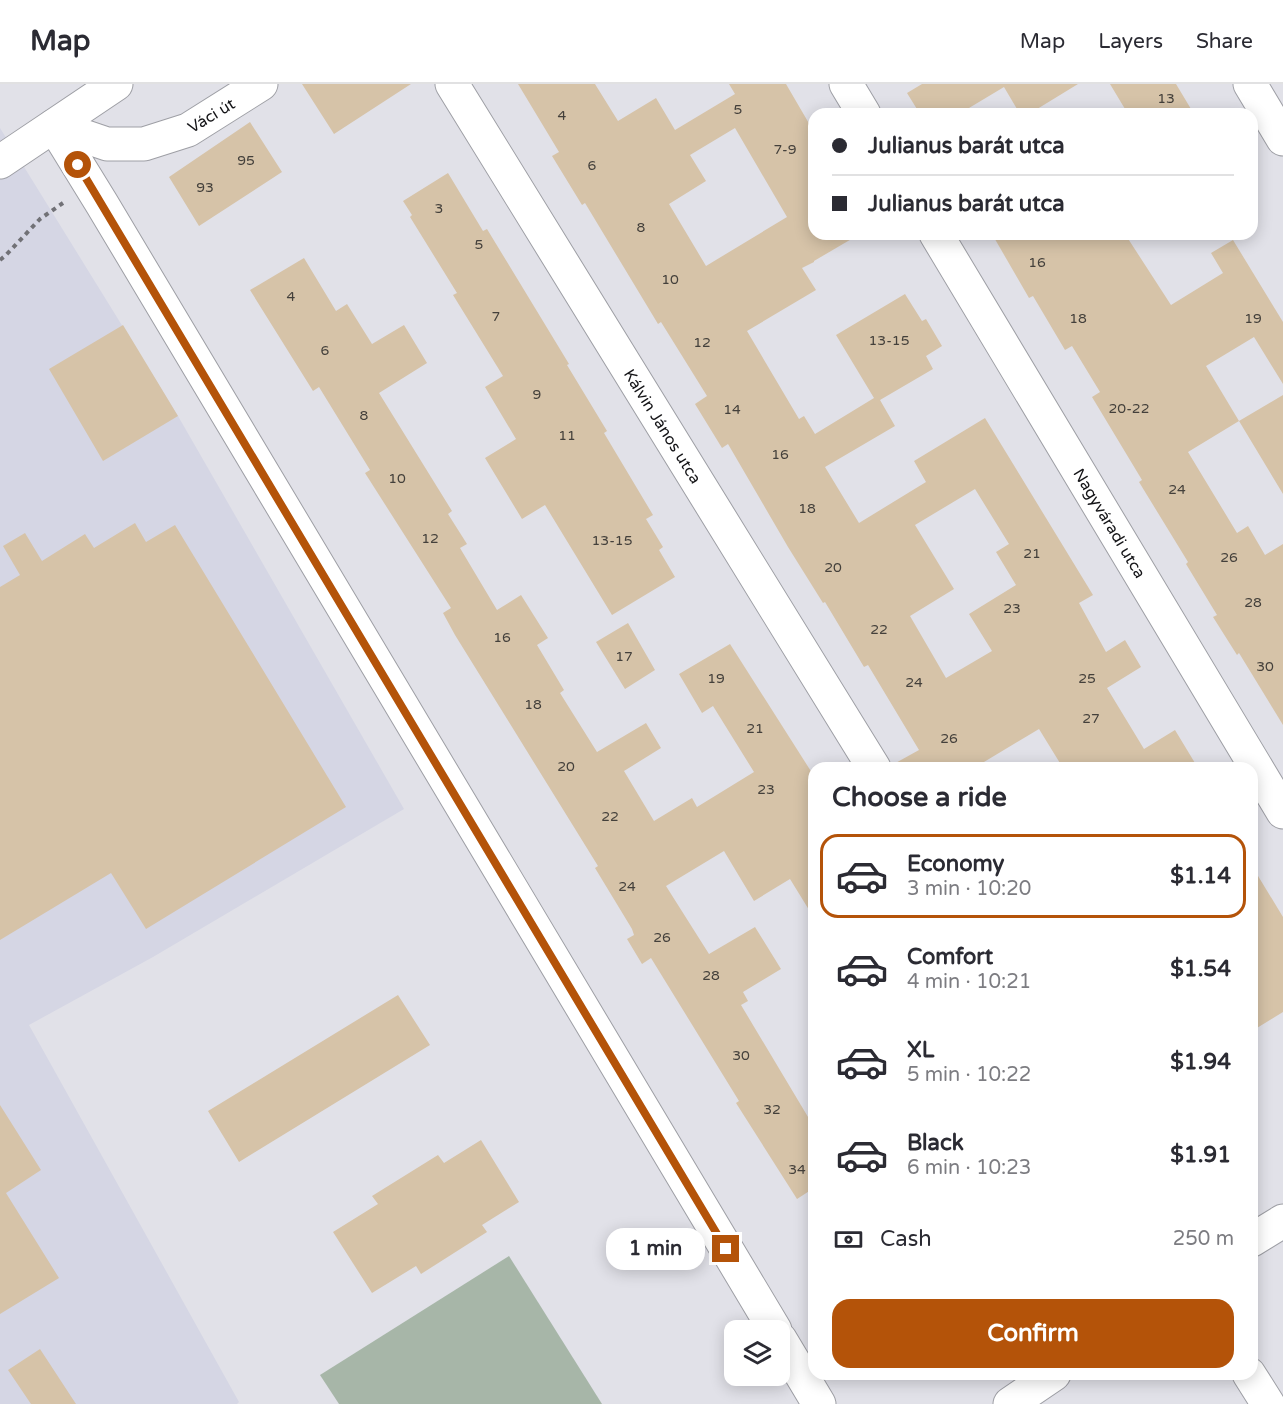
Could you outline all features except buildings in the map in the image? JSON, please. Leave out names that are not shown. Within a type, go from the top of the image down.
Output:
[{"type":"street","points":[[0,162],[116,84]]},
{"type":"street","name":"Váci út","points":[[54,126],[107,144],[144,144],[188,130],[261,84]]},
{"type":"street","name":"Kálvin János utca","points":[[452,84],[870,762]]},
{"type":"street","points":[[846,84],[860,108]]},
{"type":"street","points":[[1250,84],[1283,139]]},
{"type":"street","points":[[54,126],[769,1320]]},
{"type":"street","name":"Nagyváradi utca","points":[[940,240],[1253,762]]},
{"type":"street","name":"Nagyváradi utca","points":[[1258,770],[1283,812]]},
{"type":"street","points":[[1258,1236],[1283,1221]]},
{"type":"street","points":[[790,1356],[819,1404]]},
{"type":"street","points":[[1010,1404],[1045,1380]]},
{"type":"street","points":[[1253,1380],[1268,1404]]},
{"type":"path","points":[[0,260],[39,219],[90,185]]},
{"type":"shaded area","points":[[0,128],[178,416],[404,809],[153,957],[29,1025],[239,1402],[237,1404],[0,1404]]},
{"type":"green space","points":[[509,1256],[602,1404],[339,1404],[320,1375]]},
{"type":"route","points":[[78,165],[726,1249]]}]
